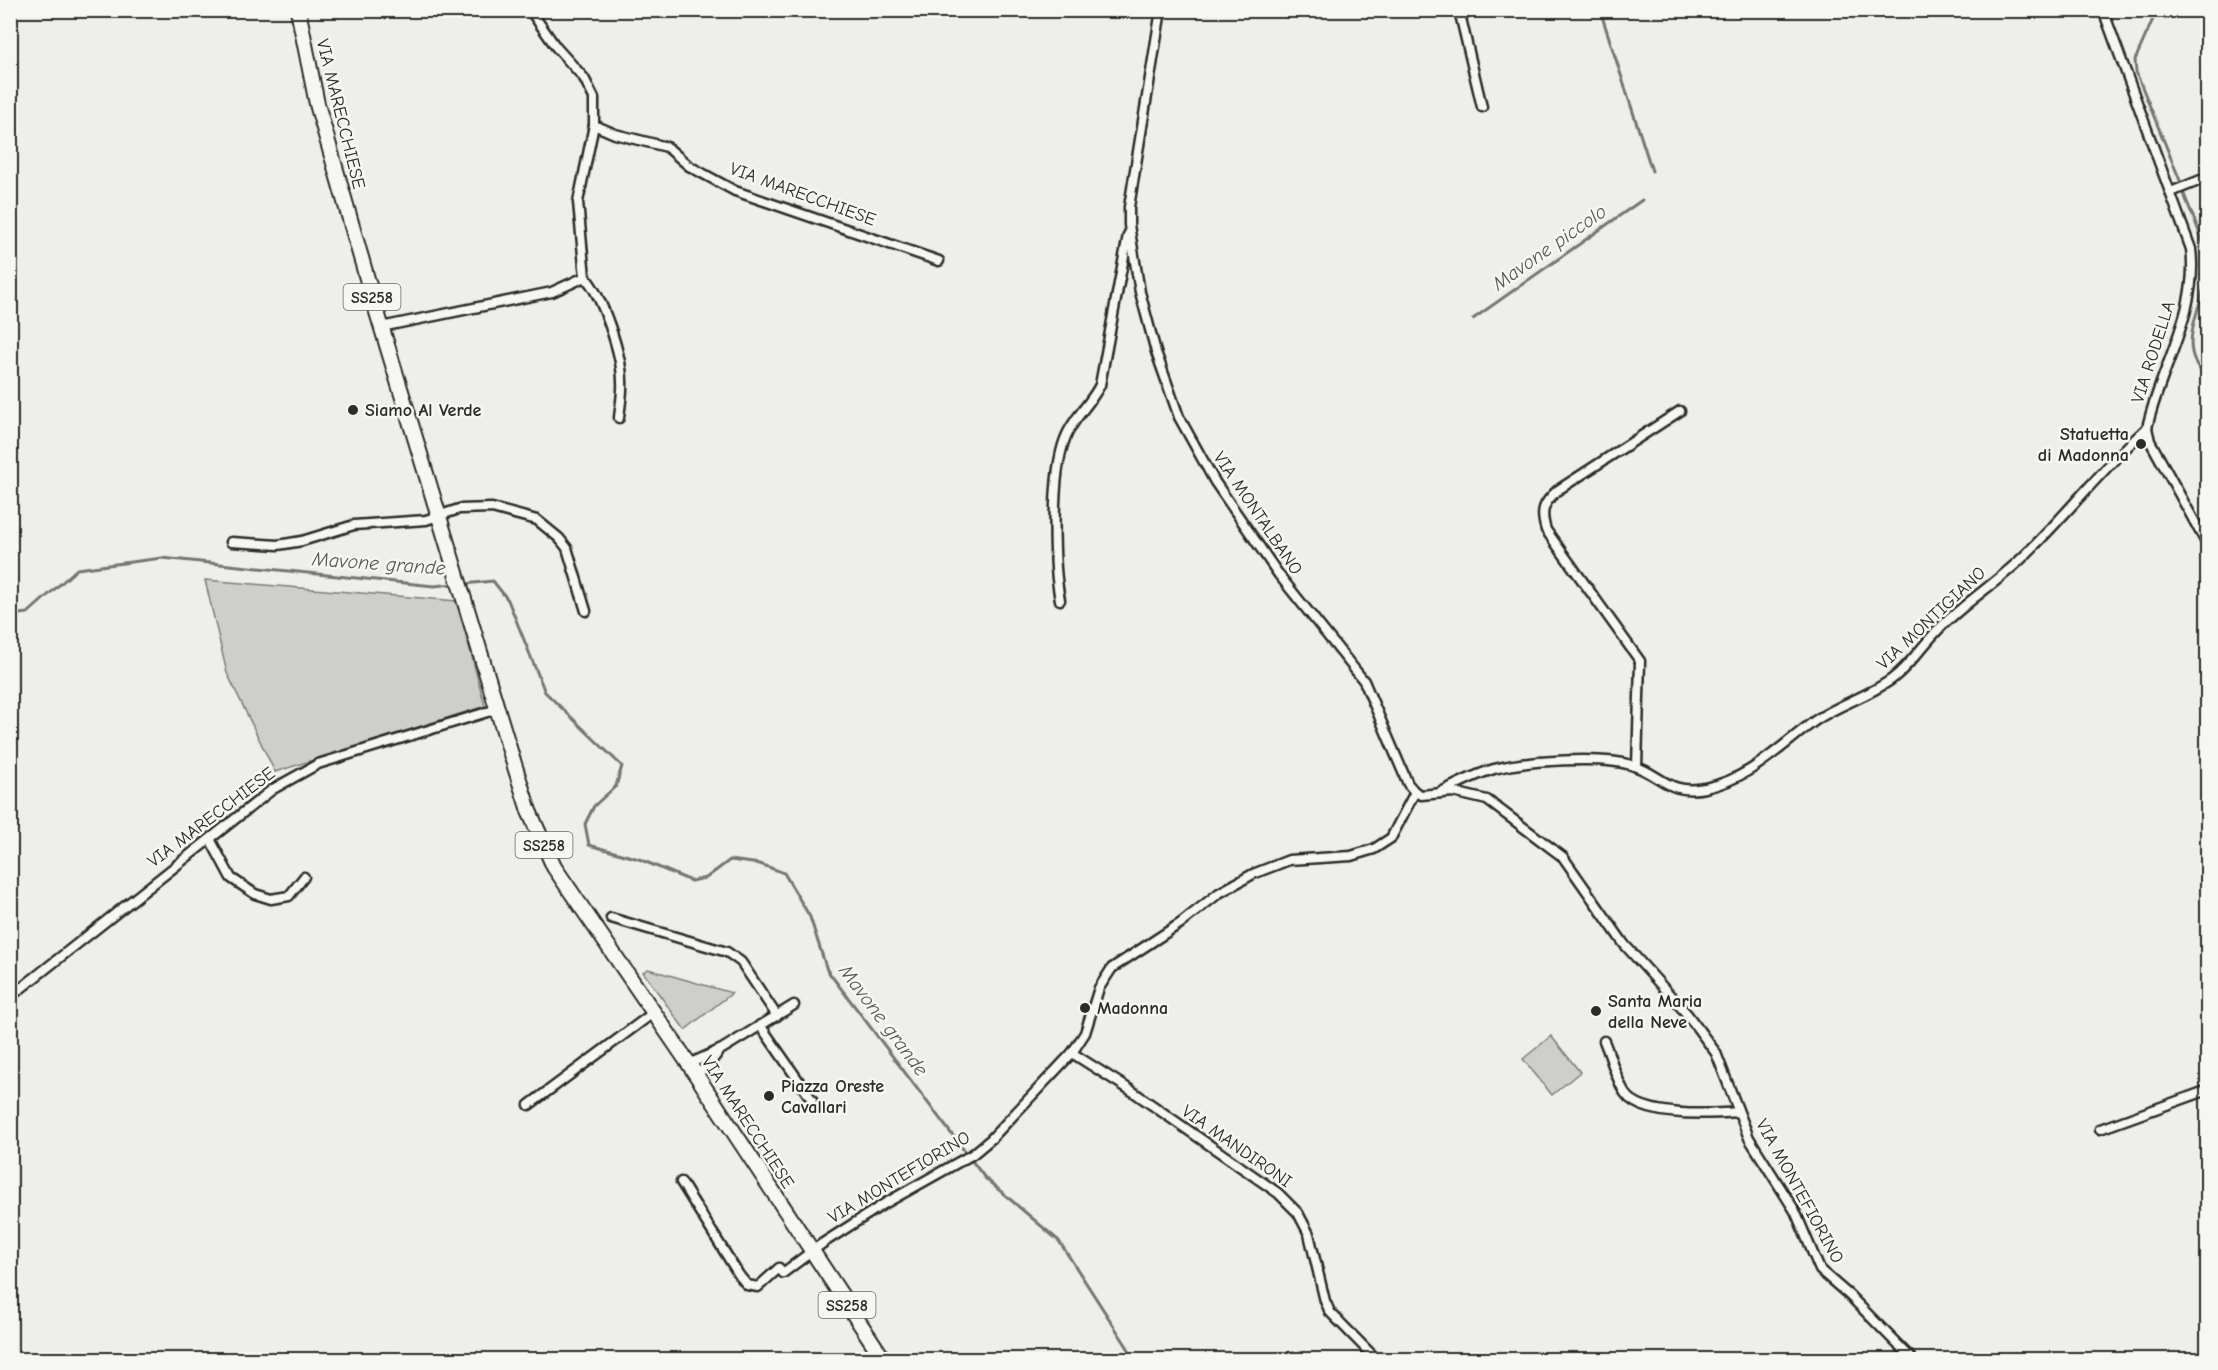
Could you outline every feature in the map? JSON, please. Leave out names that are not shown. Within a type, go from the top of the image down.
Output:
[{"type":"main road","name":"VIA MARECCHIESE","points":[[301,11],[317,104],[381,327],[529,811],[554,867],[692,1069],[884,1359]]},
{"type":"street","points":[[530,10],[556,47],[584,78],[594,98],[594,125],[578,202],[585,277],[591,284],[605,314],[623,380],[619,418]]},
{"type":"street","name":"VIA MONTALBANO","points":[[1161,10],[1129,207],[1129,225],[1140,292],[1156,352],[1179,417],[1196,450],[1279,576],[1364,681],[1408,784],[1415,792]]},
{"type":"street","points":[[1459,10],[1482,106]]},
{"type":"street","name":"VIA RODELLA","points":[[2103,10],[2122,68],[2191,249],[2192,282],[2178,335],[2147,428],[2150,441],[2208,546]]},
{"type":"street","name":"VIA MARECCHIESE","points":[[594,125],[615,134],[667,147],[690,166],[735,191],[939,261]]},
{"type":"street","points":[[2171,192],[2208,177]]},
{"type":"street","name":"VIA MONTALBANO","points":[[1060,600],[1055,530],[1062,453],[1070,428],[1092,401],[1100,386],[1129,225]]},
{"type":"street","points":[[381,327],[552,292],[585,277]]},
{"type":"street","points":[[1637,767],[1640,661],[1546,530],[1541,514],[1545,502],[1558,490],[1680,411]]},
{"type":"street","name":"VIA MONTIGIANO","points":[[1439,793],[1495,769],[1525,765],[1611,761],[1637,767],[1667,785],[1683,789],[1703,788],[1724,783],[1752,770],[1840,704],[1891,680],[1912,661],[1935,633],[2021,560],[2147,428]]},
{"type":"street","points":[[231,542],[278,545],[302,541],[354,525],[426,520],[473,507],[492,508],[537,520],[549,527],[567,548],[586,611]]},
{"type":"street","name":"VIA MARECCHIESE","points":[[10,997],[273,789],[318,764],[497,709]]},
{"type":"street","name":"VIA MONTEFIORINO","points":[[811,1251],[951,1165],[973,1154],[1014,1118],[1072,1053],[1085,1033],[1099,988],[1112,968],[1181,923],[1219,893],[1253,874],[1288,860],[1351,856],[1374,849],[1391,838],[1415,792],[1453,792],[1487,800],[1563,857],[1624,944],[1687,1014],[1716,1053],[1749,1138],[1795,1211],[1820,1270],[1850,1296],[1913,1359]]},
{"type":"street","points":[[210,839],[231,878],[255,894],[271,899],[289,896],[304,877]]},
{"type":"street","points":[[611,918],[727,952],[741,963],[777,1016]]},
{"type":"street","points":[[692,1069],[794,1005]]},
{"type":"street","points":[[528,1106],[653,1013]]},
{"type":"street","points":[[760,1025],[812,1100]]},
{"type":"street","name":"VIA MONTEFIORINO","points":[[1604,1041],[1626,1094],[1635,1102],[1679,1112],[1702,1114],[1738,1112]]},
{"type":"street","name":"VIA MANDIRONI","points":[[1072,1053],[1132,1091],[1278,1193],[1298,1213],[1309,1234],[1325,1301],[1330,1312],[1377,1359]]},
{"type":"street","points":[[2100,1129],[2208,1090]]},
{"type":"street","points":[[681,1182],[747,1285],[758,1287],[779,1268],[783,1273],[811,1251]]},
{"type":"shaded area","points":[[205,580],[457,601],[485,706],[275,772],[227,673]]},
{"type":"shaded area","points":[[648,969],[732,993],[685,1030],[643,972]]},
{"type":"shaded area","points":[[1551,1036],[1580,1072],[1552,1095],[1523,1059]]},
{"type":"waterway","name":"Mavone piccolo","points":[[1600,10],[1652,171]]},
{"type":"waterway","name":"Mavone piccolo","points":[[2157,10],[2135,60],[2136,72],[2181,183]]},
{"type":"waterway","name":"Mavone piccolo","points":[[2184,194],[2206,256],[2206,279],[2191,338],[2192,352],[2197,366],[2208,378]]},
{"type":"waterway","name":"Mavone piccolo","points":[[1473,319],[1642,200]]},
{"type":"waterway","name":"Mavone grande","points":[[10,615],[28,613],[77,569],[162,558],[434,586],[454,584]]},
{"type":"waterway","name":"Mavone grande","points":[[464,584],[493,581],[508,600],[545,692],[622,766],[616,786],[594,806],[585,824],[589,845],[639,859],[691,881],[706,878],[730,860],[760,864],[784,873],[810,917],[827,970],[985,1178],[1059,1241],[1128,1348],[1132,1360]]},
{"type":"place","name":"Siamo Al Verde","points":[[353,410]]},
{"type":"place","name":"Statuetta di Madonna","points":[[2141,444]]},
{"type":"place","name":"Madonna","points":[[1085,1008]]},
{"type":"place","name":"Santa Maria della Neve","points":[[1596,1011]]},
{"type":"place","name":"Piazza Oreste Cavallari","points":[[769,1096]]}]
